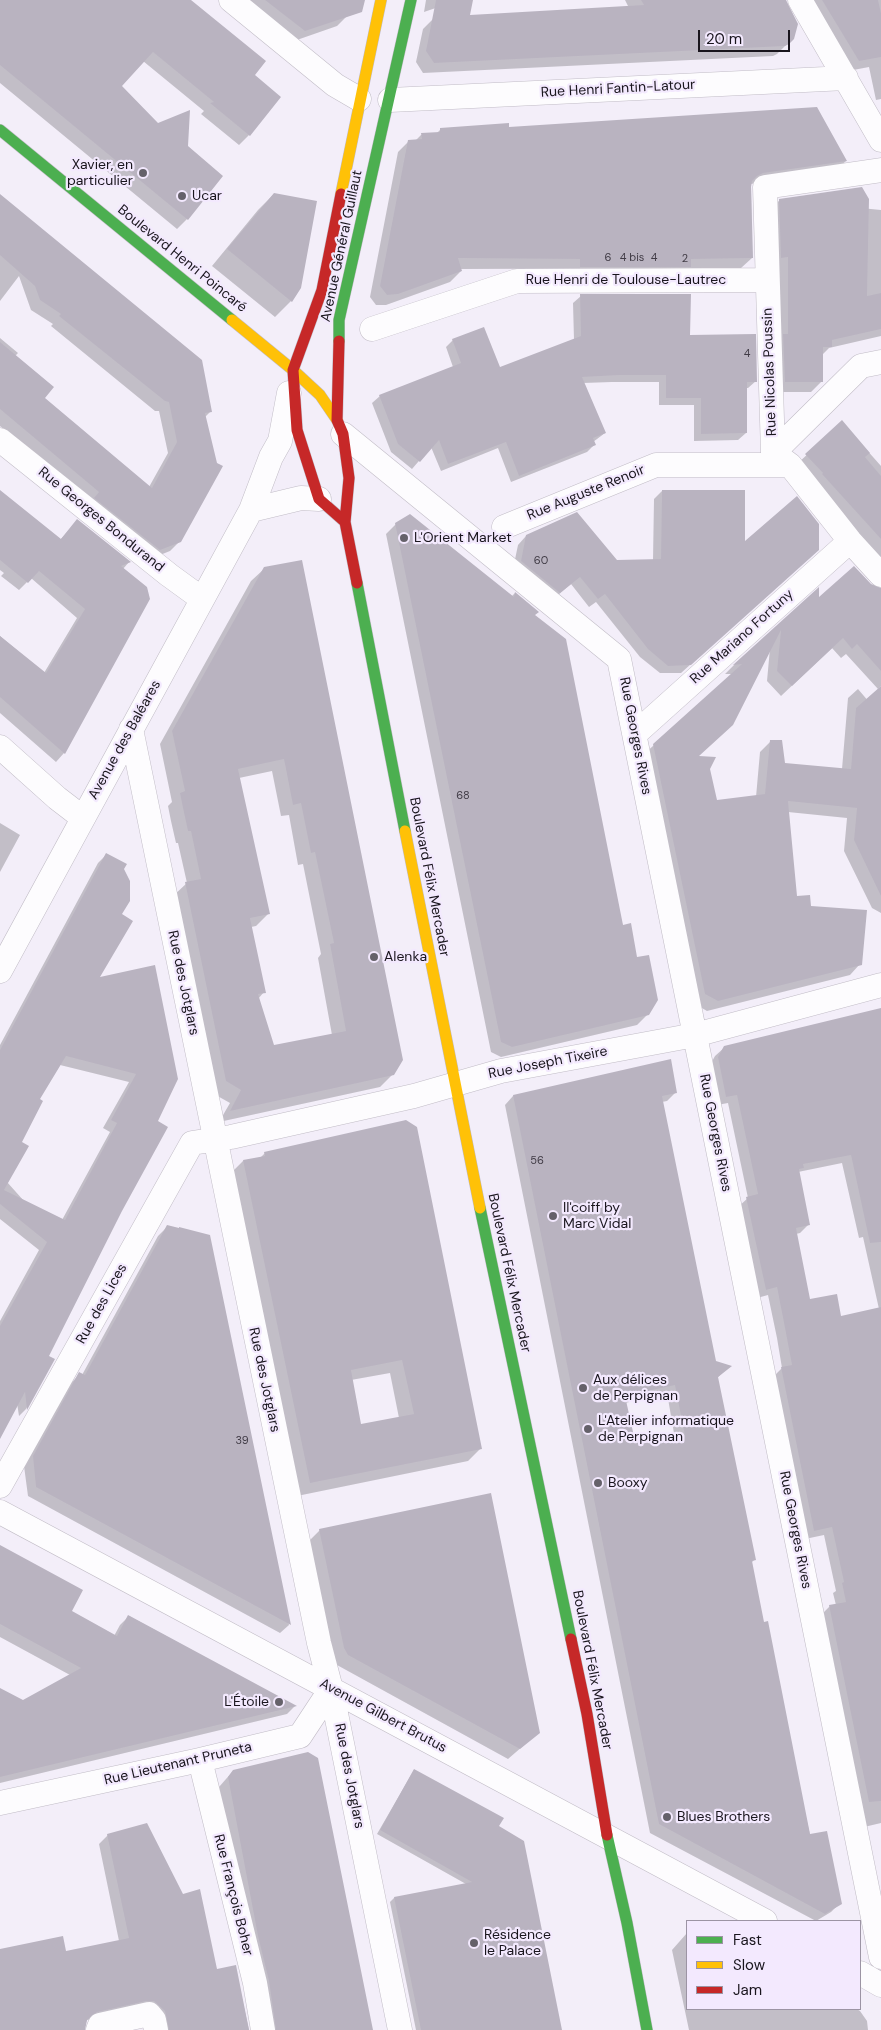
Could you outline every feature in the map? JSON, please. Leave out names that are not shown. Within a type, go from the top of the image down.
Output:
[{"type":"main road","name":"Avenue Général Guillaut","points":[[344,522],[319,499],[297,430],[293,370],[322,290],[359,99],[381,0]]},
{"type":"main road","name":"Avenue Général Guillaut","points":[[344,522],[349,478],[340,427],[340,320],[411,0]]},
{"type":"main road","name":"Boulevard Henri Poincaré","points":[[0,130],[293,370],[320,395],[340,427]]},
{"type":"main road","name":"Boulevard Félix Mercader","points":[[344,522],[454,1084],[587,1714],[607,1836],[627,1923],[647,2030]]},
{"type":"street","points":[[231,0],[335,85],[359,99]]},
{"type":"street","points":[[800,0],[881,140]]},
{"type":"street","name":"Rue Henri Fantin-Latour","points":[[390,100],[846,78]]},
{"type":"street","name":"Rue Nicolas Poussin","points":[[781,459],[767,280],[765,187],[881,170]]},
{"type":"street","name":"Rue Henri de Toulouse-Lautrec","points":[[372,328],[517,281],[767,280]]},
{"type":"street","points":[[881,362],[861,366],[781,459],[881,575]]},
{"type":"street","name":"Avenue des Baléares","points":[[0,971],[251,510],[271,457],[280,440],[293,370]]},
{"type":"street","name":"Rue Georges Rives","points":[[340,427],[619,659],[881,1957]]},
{"type":"street","name":"Rue Georges Bondurand","points":[[0,440],[169,575],[202,599]]},
{"type":"street","name":"Rue Auguste Renoir","points":[[504,527],[656,465],[781,459]]},
{"type":"street","points":[[251,510],[301,498],[319,499]]},
{"type":"street","name":"Rue Mariano Fortuny","points":[[635,734],[850,541]]},
{"type":"street","name":"Rue des Jotglars","points":[[131,729],[400,2030]]},
{"type":"street","points":[[0,748],[83,818]]},
{"type":"street","name":"Rue Joseph Tixeire","points":[[215,1140],[414,1096],[501,1071],[695,1035],[881,985]]},
{"type":"street","name":"Rue des Lices","points":[[0,1486],[192,1143],[215,1140]]},
{"type":"street","name":"Avenue Gilbert Brutus","points":[[0,1512],[763,1920]]},
{"type":"street","name":"Rue Lieutenant Pruneta","points":[[0,1803],[200,1760],[300,1736],[331,1689]]},
{"type":"street","name":"Rue François Boher","points":[[200,1760],[255,1984],[264,2030]]},
{"type":"street","points":[[861,1974],[881,1985]]},
{"type":"street","points":[[98,2030],[100,2025],[149,2014],[154,2020],[156,2030]]},
{"type":"building","points":[[0,0],[191,0],[266,61],[255,75],[281,97],[250,136],[210,103],[214,102],[153,52],[122,86],[158,123],[190,110],[188,146],[223,176],[188,220],[0,65]]},
{"type":"building","points":[[265,0],[365,0],[362,12],[305,31]]},
{"type":"building","points":[[436,0],[473,0],[470,15],[644,5],[641,0],[786,0],[798,24],[794,39],[785,46],[434,63],[426,51]]},
{"type":"building","points":[[822,0],[878,0],[881,13],[881,57],[859,61]]},
{"type":"building","points":[[817,107],[847,161],[763,173],[752,181],[753,258],[691,259],[691,267],[580,267],[580,259],[458,258],[462,271],[398,294],[387,295],[380,286],[408,140],[422,139],[421,133],[440,132],[440,128],[509,123],[509,127]]},
{"type":"building","points":[[862,187],[869,199],[867,296],[881,293],[881,329],[832,340],[832,347],[823,347],[823,382],[785,382],[783,334],[788,334],[788,257],[781,258],[779,199]]},
{"type":"building","points":[[274,193],[317,201],[301,288],[292,302],[227,249]]},
{"type":"building","points":[[0,194],[202,360],[212,412],[205,413],[217,463],[223,466],[181,542],[160,550],[94,498],[99,492],[0,409],[0,342],[54,387],[45,398],[152,488],[177,442],[169,402],[165,401],[59,316],[61,314],[40,300],[35,286],[0,255]]},
{"type":"building","points":[[580,294],[691,294],[690,335],[756,334],[757,382],[747,382],[747,433],[701,434],[701,398],[666,398],[666,375],[620,375],[582,377],[606,433],[593,438],[596,445],[519,476],[506,442],[448,464],[439,440],[420,462],[398,444],[379,395],[461,363],[452,339],[484,327],[500,367],[581,336]]},
{"type":"building","points":[[842,420],[870,453],[865,457],[881,476],[881,539],[805,454]]},
{"type":"building","points":[[0,490],[61,539],[77,519],[131,562],[121,566],[147,587],[150,599],[65,754],[0,697],[0,636],[46,673],[85,609],[39,571],[28,583],[0,560]]},
{"type":"building","points":[[662,490],[745,490],[745,541],[797,496],[819,524],[819,550],[691,665],[668,666],[648,649],[605,594],[598,599],[580,577],[560,593],[521,561],[526,535],[577,512],[617,560],[661,559]]},
{"type":"building","points":[[410,514],[514,597],[515,592],[539,612],[535,615],[566,639],[623,925],[631,923],[637,957],[649,955],[658,1000],[649,1015],[512,1047],[501,1042],[395,523]]},
{"type":"building","points":[[302,560],[403,1060],[394,1075],[230,1111],[241,1090],[226,1081],[185,882],[201,879],[191,831],[188,831],[180,793],[185,791],[172,731],[264,567]],"holes":[[[284,759],[293,805],[301,803],[311,853],[315,852],[334,943],[330,944],[346,1031],[274,1045],[258,994],[266,993],[250,918],[270,914],[238,769]]]},
{"type":"building","points":[[854,566],[871,584],[881,588],[881,671],[857,644],[852,649],[843,638],[792,686],[777,671],[781,630],[733,725],[699,756],[716,757],[710,769],[717,800],[765,794],[770,740],[782,740],[785,763],[851,769],[856,708],[881,686],[881,896],[854,840],[857,808],[788,801],[797,896],[810,895],[811,906],[867,910],[862,965],[718,1001],[705,994],[653,744],[742,664],[733,665],[819,587],[819,597]]},
{"type":"building","points":[[106,853],[127,864],[124,869],[130,881],[130,901],[122,914],[133,921],[100,977],[155,965],[178,1079],[158,1121],[168,1127],[122,1211],[49,1356],[55,1359],[27,1410],[25,1392],[0,1439],[0,1326],[47,1242],[0,1204],[0,1050]],"holes":[[[66,1056],[136,1074],[111,1120],[117,1123],[65,1220],[4,1190],[29,1146],[22,1142],[43,1101],[40,1099]]]},
{"type":"building","points":[[881,1008],[881,1242],[870,1243],[851,1155],[803,1164],[804,1168],[799,1169],[810,1225],[796,1228],[810,1299],[837,1294],[841,1316],[881,1307],[881,1801],[869,1802],[829,1605],[846,1602],[842,1583],[844,1582],[832,1527],[814,1531],[781,1367],[792,1365],[777,1287],[766,1290],[746,1197],[758,1194],[737,1095],[726,1097],[718,1057],[724,1046]]},
{"type":"building","points":[[671,1059],[677,1093],[662,1096],[716,1361],[732,1366],[718,1377],[756,1560],[752,1561],[764,1622],[768,1621],[810,1834],[827,1831],[842,1904],[825,1914],[659,1824],[513,1095]],"holes":[[[675,1385],[685,1436],[638,1444],[638,1441],[635,1441],[625,1396]]]},
{"type":"building","points":[[406,1120],[417,1127],[482,1449],[310,1483],[243,1160],[265,1156],[264,1152]],"holes":[[[402,1360],[414,1414],[361,1424],[351,1370]]]},
{"type":"building","points":[[167,1225],[210,1235],[291,1625],[36,1487],[33,1456],[79,1372],[85,1375]]},
{"type":"building","points":[[491,1493],[540,1733],[520,1749],[348,1655],[344,1648],[319,1529]]},
{"type":"building","points":[[0,1545],[83,1590],[72,1611],[117,1636],[128,1615],[297,1706],[0,1777],[0,1688],[23,1700],[81,1668],[0,1624]]},
{"type":"building","points":[[308,1752],[318,1758],[373,2030],[276,2030],[269,1981],[258,1936],[228,1777],[233,1770]]},
{"type":"building","name":"Résidence le Palace","points":[[414,1769],[504,1818],[499,1826],[524,1841],[562,2030],[421,2030],[394,1897],[472,1882],[380,1830]]},
{"type":"building","points":[[147,1823],[183,1894],[200,1889],[217,1969],[236,1965],[249,2030],[169,2030],[165,2011],[154,2001],[146,2001],[97,2012],[87,2020],[85,2030],[0,2030],[0,1949],[63,1936],[66,1951],[129,1938],[107,1834]]},
{"type":"traffic: fast","points":[[339,341],[339,320],[411,0]]},
{"type":"traffic: fast","points":[[0,130],[232,320]]},
{"type":"traffic: fast","points":[[357,583],[405,831]]},
{"type":"traffic: fast","points":[[480,1208],[571,1639]]},
{"type":"traffic: fast","points":[[607,1835],[627,1923],[647,2030]]},
{"type":"traffic: slow","points":[[341,194],[381,0]]},
{"type":"traffic: slow","points":[[232,320],[293,370],[320,395],[337,420]]},
{"type":"traffic: slow","points":[[405,831],[480,1208]]},
{"type":"traffic: jam","points":[[341,194],[322,290],[293,370],[297,430],[319,499],[345,522]]},
{"type":"traffic: jam","points":[[339,341],[337,420],[343,434],[349,478],[345,522],[357,583]]},
{"type":"traffic: jam","points":[[571,1639],[587,1714],[607,1835]]},
{"type":"place","name":"Xavier, en particulier","points":[[143,173]]},
{"type":"place","name":"Ucar","points":[[182,196]]},
{"type":"place","name":"L'Orient Market","points":[[404,538]]},
{"type":"place","name":"Alenka","points":[[374,957]]},
{"type":"place","name":"Il'coiff by Marc Vidal","points":[[553,1216]]},
{"type":"place","name":"Aux délices de Perpignan","points":[[583,1388]]},
{"type":"place","name":"L'Atelier informatique de Perpignan","points":[[588,1429]]},
{"type":"place","name":"Booxy","points":[[598,1483]]},
{"type":"place","name":"L'Étoile","points":[[279,1702]]},
{"type":"place","name":"Blues Brothers","points":[[667,1817]]},
{"type":"place","name":"Résidence le Palace","points":[[474,1943]]}]
